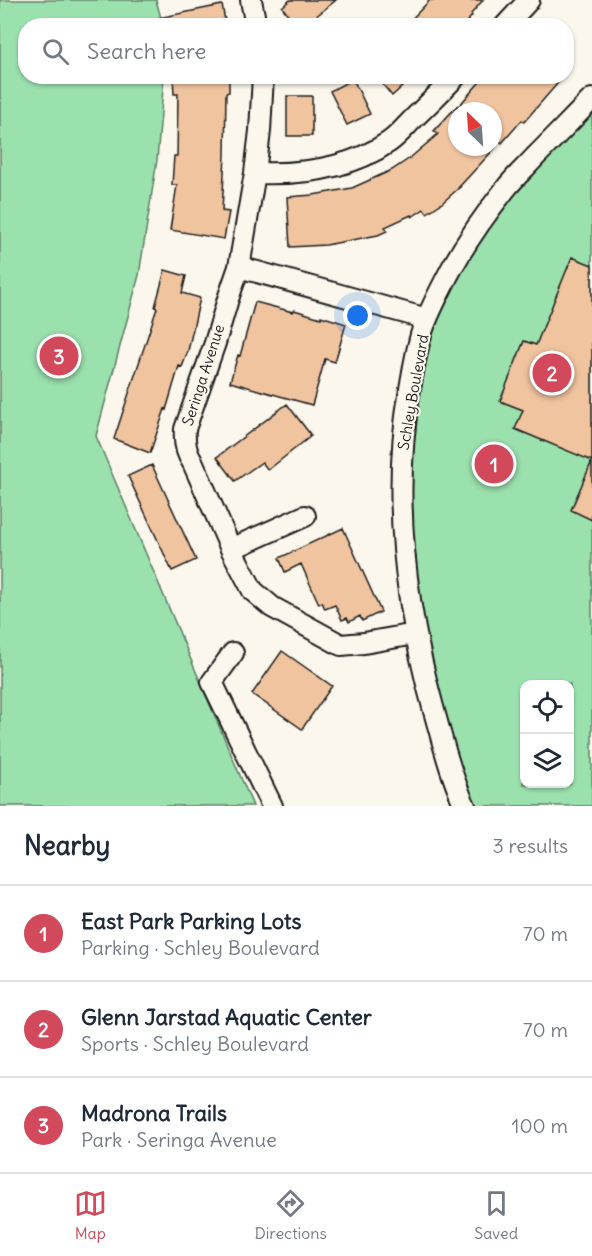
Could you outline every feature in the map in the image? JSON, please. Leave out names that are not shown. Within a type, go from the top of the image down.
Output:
[{"type":"street","points":[[512,18],[529,0]]},
{"type":"street","points":[[255,1],[256,18]]},
{"type":"street","name":"Seringa Avenue","points":[[262,84],[260,131],[255,173],[239,267],[184,429],[188,456],[253,591],[272,607],[340,645],[415,634]]},
{"type":"street","points":[[255,173],[306,171],[345,164],[370,154],[391,141],[448,84]]},
{"type":"street","name":"Schley Boulevard","points":[[465,806],[449,765],[424,675],[410,604],[401,516],[402,454],[406,410],[421,336],[427,319],[463,249],[508,185],[592,99]]},
{"type":"street","points":[[239,267],[427,319]]},
{"type":"street","points":[[231,549],[305,516]]},
{"type":"street","points":[[233,653],[212,682],[272,806]]},
{"type":"green space","points":[[0,0],[156,0],[161,18],[18,18],[18,84],[163,84],[157,160],[139,275],[96,436],[253,806],[0,806]]},
{"type":"green space","points":[[592,99],[592,806],[465,806],[405,560],[414,370],[463,249]]},
{"type":"building","points":[[290,0],[336,0],[314,18],[291,18],[282,7]]},
{"type":"building","points":[[430,0],[483,0],[470,18],[413,18]]},
{"type":"building","points":[[222,5],[224,18],[158,18]]},
{"type":"building","points":[[173,84],[229,84],[229,92],[226,93],[222,211],[229,212],[224,239],[170,230],[177,185],[172,185],[174,156],[177,156],[178,94],[174,94]]},
{"type":"building","points":[[343,84],[355,84],[370,114],[347,125],[330,91]]},
{"type":"building","points":[[382,84],[405,84],[392,96]]},
{"type":"building","points":[[478,84],[557,84],[524,122],[522,120],[502,143],[502,102],[462,102]]},
{"type":"building","points":[[287,96],[312,96],[312,136],[287,136]]},
{"type":"building","points":[[448,116],[448,156],[488,156],[442,203],[427,213],[424,209],[412,217],[411,215],[385,227],[387,231],[378,235],[326,245],[290,247],[287,197],[352,188],[392,170],[410,158],[438,134],[434,131]]},
{"type":"building","points":[[572,257],[592,265],[592,461],[515,429],[523,410],[500,401],[524,341],[536,345]]},
{"type":"building","points":[[165,270],[186,276],[182,293],[200,298],[188,351],[182,367],[179,366],[150,453],[114,439],[157,308],[155,307]]},
{"type":"building","points":[[255,302],[321,318],[321,316],[346,324],[335,362],[325,359],[312,405],[230,382]]},
{"type":"building","points":[[287,404],[311,436],[268,470],[262,462],[235,481],[217,457]]},
{"type":"building","points":[[592,461],[592,520],[571,510]]},
{"type":"building","points":[[152,465],[196,560],[172,571],[128,476]]},
{"type":"building","points":[[343,528],[381,612],[362,621],[360,616],[349,622],[347,618],[342,620],[335,605],[325,609],[322,602],[319,604],[301,564],[285,572],[279,558]]},
{"type":"building","points":[[282,651],[332,686],[302,729],[252,694]]},
{"type":"place","name":"Madrona Trails","points":[[59,356]]},
{"type":"place","name":"Glenn Jarstad Aquatic Center","points":[[552,373]]},
{"type":"place","name":"East Park Parking Lots","points":[[494,464]]}]
